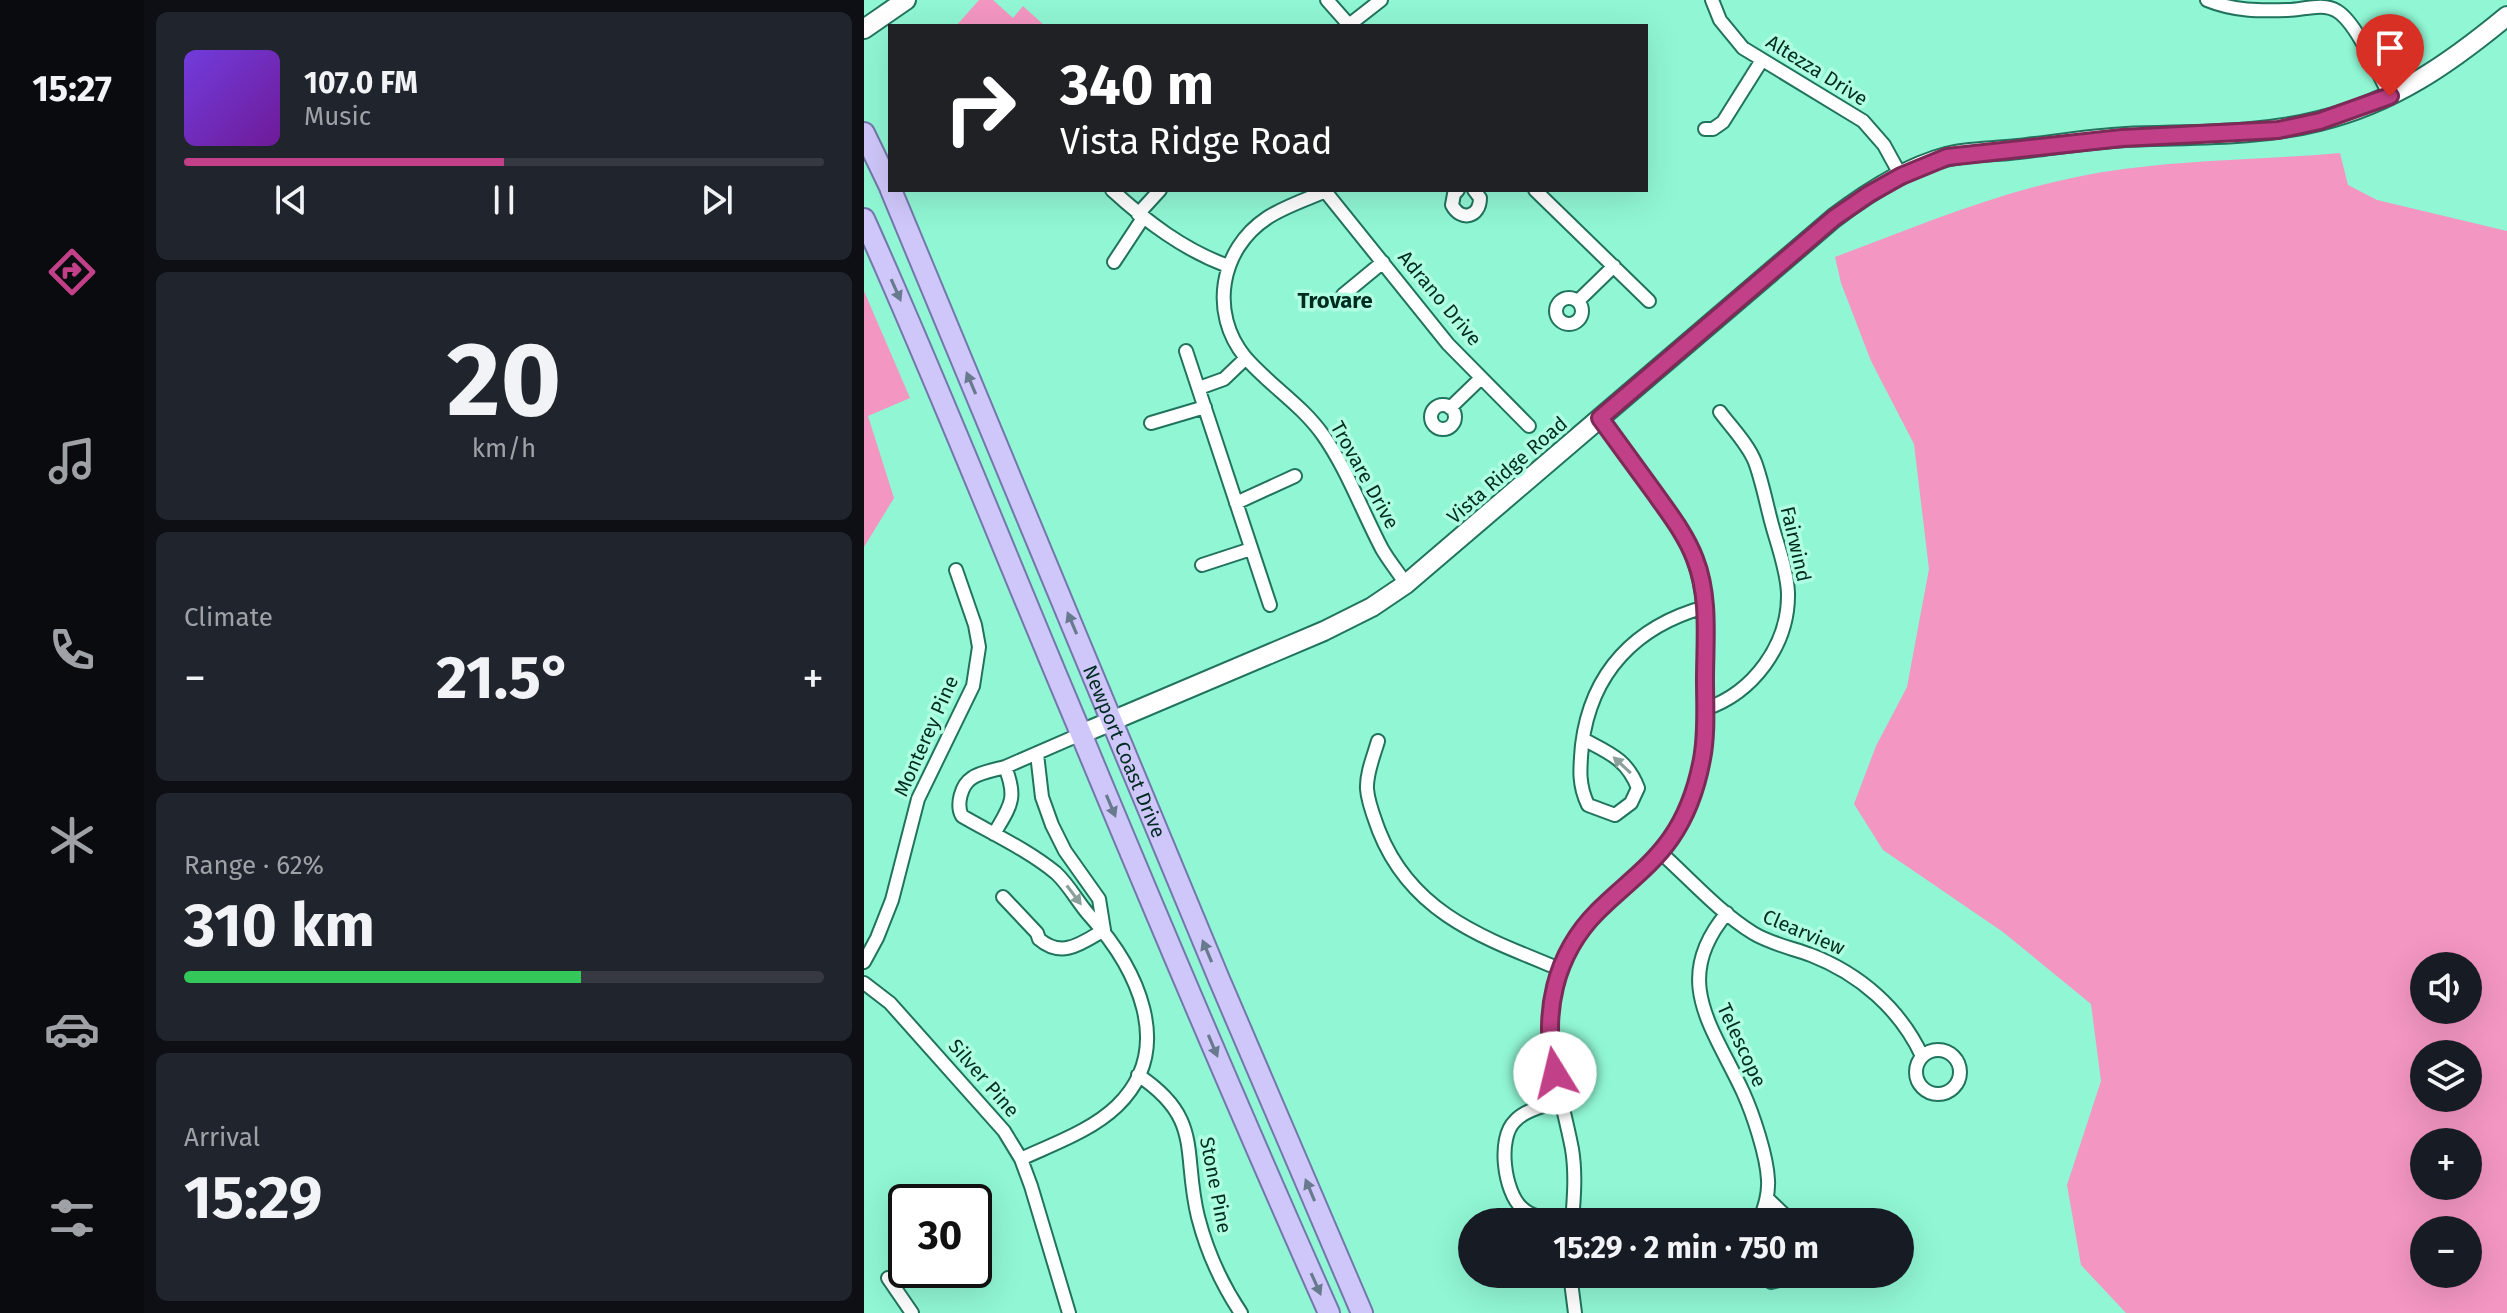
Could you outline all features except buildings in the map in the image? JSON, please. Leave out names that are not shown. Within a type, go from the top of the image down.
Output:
[{"type":"main road","name":"Newport Coast Drive","points":[[864,133],[888,182]]},
{"type":"main road","name":"Newport Coast Drive","points":[[893,192],[1362,1313]]},
{"type":"main road","name":"Newport Coast Drive","points":[[864,219],[965,451],[1258,1154],[1329,1313]]},
{"type":"street","points":[[864,29],[906,0]]},
{"type":"street","points":[[1327,0],[1348,24]]},
{"type":"street","points":[[1350,24],[1381,0]]},
{"type":"street","name":"Altezza Drive","points":[[1712,0],[1720,20],[1732,37],[1762,60],[1863,121],[1884,145],[1901,176]]},
{"type":"street","points":[[2207,0],[2231,9],[2323,7],[2336,10],[2351,24],[2390,96]]},
{"type":"street","name":"Vista Ridge Road","points":[[1081,734],[1349,619],[1406,584],[1834,218],[1901,176],[1947,157],[2122,138],[2278,130],[2320,121],[2390,96],[2440,68],[2507,16]]},
{"type":"street","points":[[1705,129],[1713,129],[1723,122],[1762,60]]},
{"type":"street","points":[[1114,192],[1140,216],[1199,255],[1228,266]]},
{"type":"street","points":[[1114,262],[1140,216],[1158,192]]},
{"type":"street","points":[[1199,388],[1224,379],[1246,358],[1235,343],[1224,311],[1224,282],[1228,266],[1243,239],[1269,217],[1325,192]]},
{"type":"street","name":"Adrano Drive","points":[[1328,192],[1448,344],[1529,426]]},
{"type":"street","points":[[1456,192],[1452,205],[1464,216],[1478,209],[1478,192]]},
{"type":"street","points":[[1537,192],[1649,301]]},
{"type":"street","points":[[1343,295],[1383,262]]},
{"type":"street","points":[[1578,301],[1614,266]]},
{"type":"street","points":[[1186,351],[1270,605]]},
{"type":"street","name":"Trovare Drive","points":[[1246,358],[1322,433],[1384,552],[1406,584]]},
{"type":"street","points":[[1450,408],[1481,378]]},
{"type":"street","points":[[1151,423],[1205,407]]},
{"type":"street","name":"Fairwind","points":[[1705,709],[1732,698],[1762,670],[1776,644],[1787,611],[1786,575],[1754,460],[1720,412]]},
{"type":"street","points":[[1572,1208],[1573,1164],[1550,1049],[1550,1006],[1560,969],[1580,932],[1660,852],[1683,818],[1695,789],[1702,759],[1705,709],[1705,607],[1697,566],[1684,535],[1600,418]]},
{"type":"street","points":[[1236,503],[1295,476]]},
{"type":"street","points":[[1202,565],[1251,549]]},
{"type":"street","name":"Monterey Pine","points":[[864,962],[892,900],[918,799],[973,686],[978,664],[975,625],[956,570]]},
{"type":"street","points":[[1583,739],[1621,761],[1632,772],[1638,788],[1631,803],[1615,815],[1588,805],[1580,790],[1583,739],[1589,709],[1612,666],[1628,647],[1662,623],[1684,612],[1705,607]]},
{"type":"street","points":[[1021,1159],[1101,1119],[1119,1104],[1138,1075],[1146,1049],[1142,999],[1104,930],[1060,877],[1041,862],[962,816],[958,810],[959,800],[971,778],[1005,767],[1081,734]]},
{"type":"street","points":[[1378,741],[1367,786],[1372,812],[1383,841],[1405,876],[1458,925],[1560,969]]},
{"type":"street","points":[[1037,754],[1042,797],[1052,825],[1065,851],[1099,899],[1104,930]]},
{"type":"street","points":[[994,834],[1010,806],[1013,786],[1005,767]]},
{"type":"street","name":"Clearview","points":[[1660,852],[1757,936],[1811,955],[1858,979],[1896,1014],[1922,1056]]},
{"type":"street","points":[[1003,897],[1039,939],[1054,948],[1076,948],[1104,930]]},
{"type":"street","name":"Telescope","points":[[1727,913],[1707,942],[1701,962],[1701,1003],[1707,1023],[1752,1116],[1768,1179],[1764,1208]]},
{"type":"street","name":"Silver Pine","points":[[864,983],[890,1003],[991,1113],[1021,1159],[1069,1313]]},
{"type":"street","name":"Stone Pine","points":[[1138,1075],[1166,1097],[1183,1124],[1190,1147],[1197,1215],[1214,1266],[1241,1313]]},
{"type":"street","points":[[1521,1208],[1508,1180],[1506,1138],[1515,1120],[1560,1100]]},
{"type":"street","points":[[1767,1198],[1777,1208]]},
{"type":"street","points":[[895,1288],[912,1313]]},
{"type":"street","points":[[1572,1288],[1575,1313]]},
{"type":"shaded area","points":[[979,0],[993,0],[1013,18],[1023,6],[1043,24],[958,24]]},
{"type":"shaded area","points":[[2340,153],[2348,185],[2377,200],[2507,231],[2507,1313],[2126,1313],[2081,1265],[2067,1185],[2101,1081],[2091,1004],[2003,932],[1883,850],[1854,804],[1876,746],[1907,687],[1929,569],[1914,444],[1871,361],[1841,283],[1835,257],[1982,203],[2041,185],[2105,172],[2172,164]]},
{"type":"shaded area","points":[[864,291],[910,398],[868,416],[894,498],[864,547]]},
{"type":"district","name":"Trovare","points":[[1335,300]]},
{"type":"route","points":[[1555,1073],[1548,1023],[1556,981],[1567,954],[1597,912],[1646,867],[1672,836],[1695,789],[1705,739],[1705,607],[1695,559],[1684,535],[1600,418],[1834,218],[1869,194],[1919,167],[1947,157],[2122,138],[2278,130],[2320,121],[2390,96]]}]
